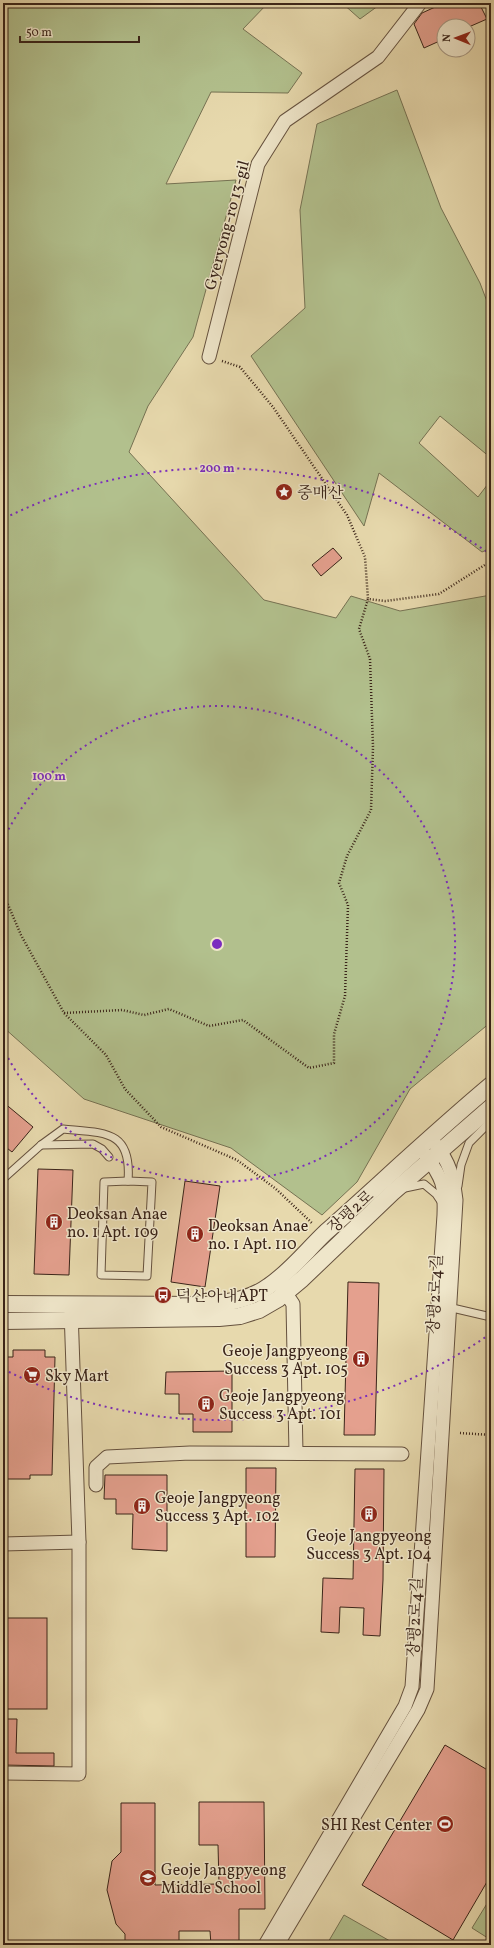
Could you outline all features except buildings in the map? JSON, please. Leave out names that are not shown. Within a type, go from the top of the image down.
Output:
[{"type":"street","name":"Gyeryong-ro 13-gil","points":[[209,357],[258,164],[285,121],[378,57],[420,3]]},
{"type":"street","name":"장평2로","points":[[3,1321],[218,1318],[240,1316],[258,1310],[281,1286],[324,1234],[491,1085]]},
{"type":"street","name":"장평2로","points":[[3,1304],[206,1305],[230,1302],[250,1297],[302,1279],[392,1193],[491,1107]]},
{"type":"street","name":"장평2로4길","points":[[277,1945],[418,1710],[427,1689],[450,1204],[437,1170],[436,1156],[426,1143]]},
{"type":"street","points":[[281,1286],[293,1304],[296,1453]]},
{"type":"street","points":[[3,1773],[79,1774],[79,1542],[71,1321],[72,1305]]},
{"type":"street","name":"장평2로4길","points":[[265,1945],[405,1706],[412,1687],[444,1306]]},
{"type":"street","points":[[96,1485],[96,1467],[107,1458],[190,1453],[402,1454]]},
{"type":"street","points":[[3,1544],[79,1542]]},
{"type":"lane","points":[[392,1193],[413,1185],[424,1184],[450,1204],[464,1152],[469,1143],[491,1121]]},
{"type":"lane","points":[[3,1179],[40,1145],[64,1129],[111,1135],[126,1150],[129,1166],[128,1181]]},
{"type":"lane","points":[[40,1145],[93,1144],[102,1149],[109,1157]]},
{"type":"lane","points":[[128,1181],[152,1182],[147,1276],[101,1275],[104,1182],[128,1181]]},
{"type":"lane","points":[[444,1306],[491,1317]]},
{"type":"path","points":[[64,1013],[122,1010],[144,1014],[169,1009],[209,1026],[243,1020],[309,1068],[334,1063],[334,1034],[345,996],[348,905],[339,883],[347,856],[371,810],[373,747],[370,659],[359,629],[368,599],[364,557],[347,515],[273,407],[240,367],[209,357]]},
{"type":"path","points":[[368,599],[385,601],[439,594],[491,561]]},
{"type":"path","points":[[3,892],[21,935],[64,1013],[106,1055],[125,1089],[161,1127],[237,1160],[276,1189],[324,1234]]},
{"type":"path","points":[[460,1433],[491,1435]]},
{"type":"green space","points":[[3,3],[268,3],[243,29],[302,73],[288,93],[211,92],[166,184],[236,180],[193,337],[148,406],[129,452],[264,600],[336,618],[351,596],[400,611],[491,595],[491,1022],[410,1089],[357,1182],[322,1215],[231,1148],[84,1099],[3,1027]]},
{"type":"green space","points":[[342,3],[382,3],[360,19]]},
{"type":"green space","points":[[397,90],[441,208],[480,283],[491,312],[491,458],[440,416],[419,443],[478,497],[491,480],[491,548],[482,552],[379,473],[364,526],[251,356],[305,308],[300,210],[317,124]]},
{"type":"green space","points":[[491,1897],[491,1940],[472,1928]]},
{"type":"green space","points":[[344,1915],[397,1945],[328,1945],[327,1944]]},
{"type":"place","name":"중매산","points":[[284,492]]},
{"type":"place","name":"Deoksan Anae no. 1 Apt. 109","points":[[54,1222]]},
{"type":"place","name":"Deoksan Anae no. 1 Apt. 110","points":[[195,1234]]},
{"type":"place","name":"덕산아내APT","points":[[163,1295]]},
{"type":"place","name":"Geoje Jangpyeong Success 3 Apt. 105","points":[[361,1359]]},
{"type":"place","name":"Sky Mart","points":[[32,1375]]},
{"type":"place","name":"Geoje Jangpyeong Success 3 Apt. 101","points":[[206,1404]]},
{"type":"place","name":"Geoje Jangpyeong Success 3 Apt. 102","points":[[142,1506]]},
{"type":"place","name":"Geoje Jangpyeong Success 3 Apt. 104","points":[[369,1514]]},
{"type":"place","name":"SHI Rest Center","points":[[445,1824]]},
{"type":"place","name":"Geoje Jangpyeong Middle School","points":[[148,1878]]}]
